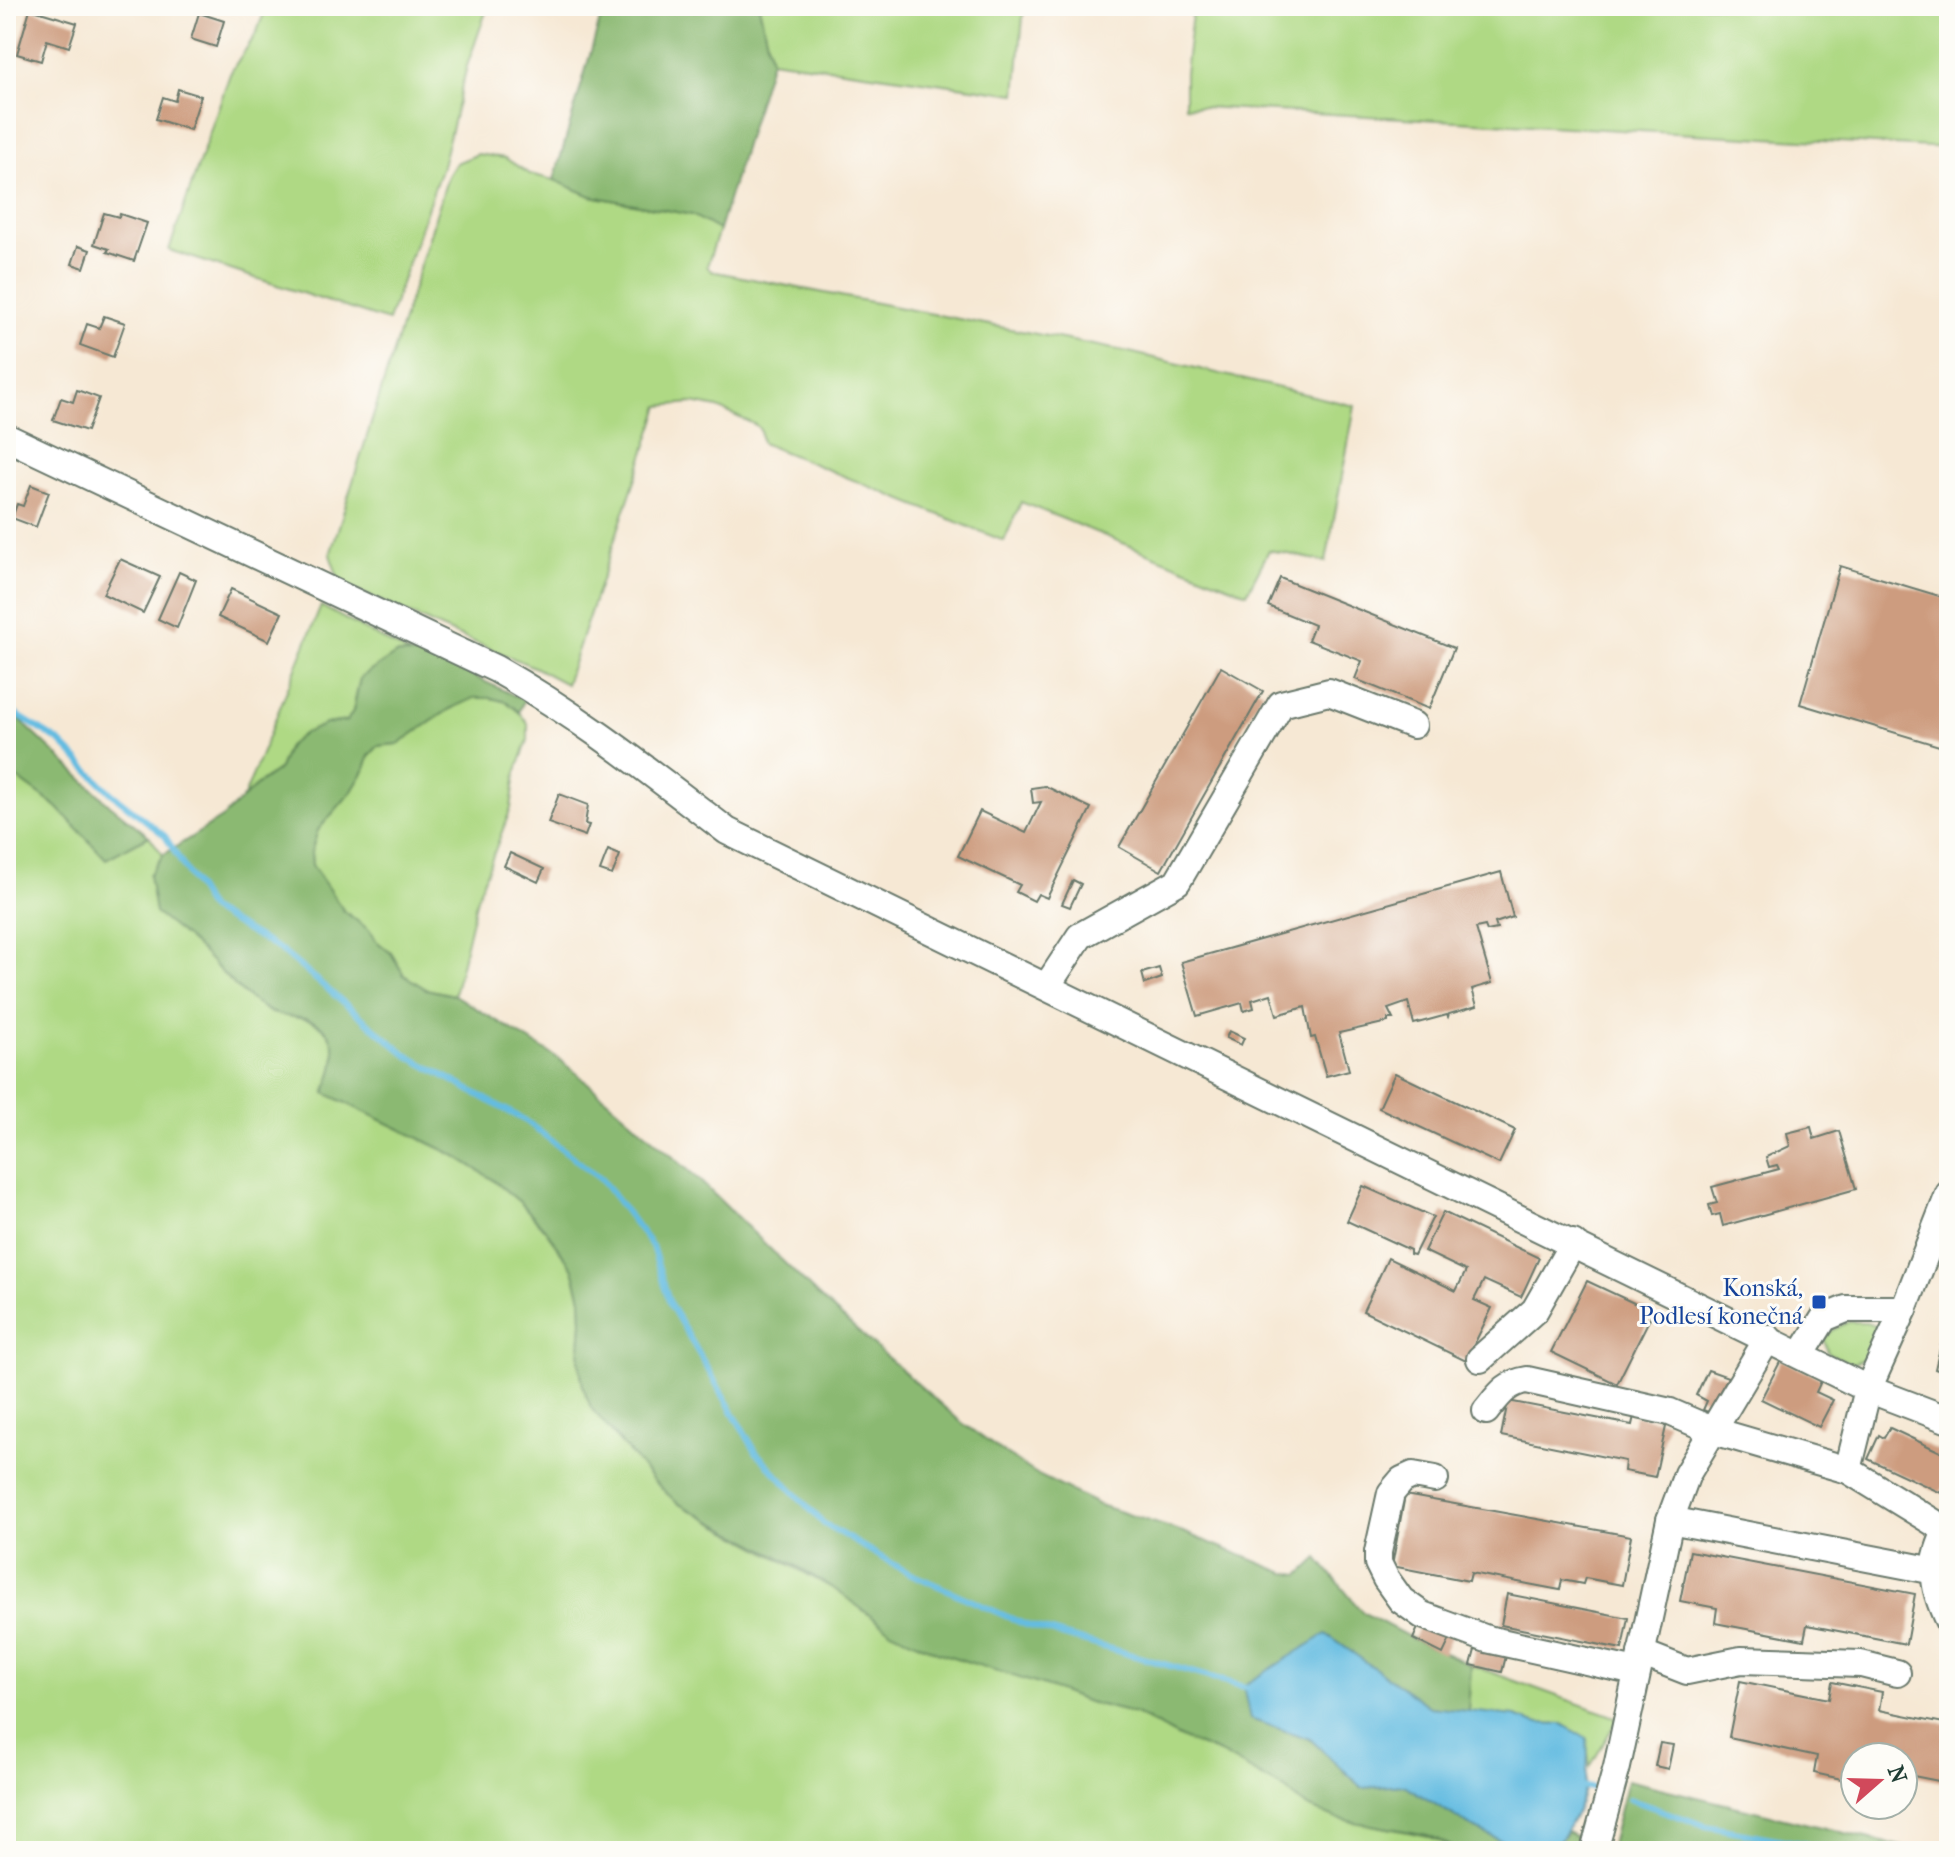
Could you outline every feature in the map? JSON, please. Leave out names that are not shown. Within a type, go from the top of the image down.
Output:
[{"type":"street","points":[[6,437],[496,669],[595,729],[727,831],[1868,1389],[1949,1420]]},
{"type":"street","points":[[1047,986],[1080,936],[1177,882],[1281,704],[1329,692],[1413,725]]},
{"type":"street","points":[[1848,1470],[1868,1389],[1904,1309],[1949,1194]]},
{"type":"street","points":[[1480,1359],[1535,1310],[1573,1243]]},
{"type":"street","points":[[1801,1355],[1824,1318],[1846,1309],[1904,1309]]},
{"type":"street","points":[[1594,1851],[1617,1767],[1670,1520],[1687,1474],[1768,1338]]},
{"type":"street","points":[[1486,1411],[1504,1388],[1515,1381],[1527,1380],[1670,1412],[1714,1431],[1848,1470],[1948,1527],[1935,1559],[1934,1587],[1949,1622]]},
{"type":"street","points":[[1435,1479],[1413,1475],[1402,1480],[1391,1493],[1378,1552],[1378,1563],[1386,1579],[1401,1600],[1422,1615],[1487,1639],[1687,1671],[1741,1660],[1861,1664],[1897,1673]]},
{"type":"street","points":[[1670,1520],[1935,1571]]},
{"type":"green space","points":[[269,6],[488,6],[467,66],[442,166],[388,321],[169,250],[230,74]]},
{"type":"green space","points":[[604,6],[759,6],[771,60],[719,230],[692,215],[591,196],[554,180]]},
{"type":"green space","points":[[759,6],[1024,6],[1016,94],[771,60]]},
{"type":"green space","points":[[1193,6],[1949,6],[1949,148],[1185,106],[1185,73]]},
{"type":"green space","points":[[478,154],[505,158],[530,174],[558,181],[591,196],[692,215],[719,230],[707,266],[711,271],[1129,352],[1355,406],[1326,562],[1269,550],[1247,593],[1021,502],[1004,541],[762,443],[756,425],[718,408],[692,403],[660,406],[566,684],[534,667],[340,583],[330,555],[448,176],[456,163]]},
{"type":"green space","points":[[321,606],[410,654],[396,654],[360,678],[353,711],[347,721],[326,724],[288,746],[279,769],[243,799]]},
{"type":"green space","points":[[396,654],[429,655],[524,700],[519,712],[507,702],[474,698],[450,709],[398,744],[378,746],[369,756],[352,791],[318,830],[311,852],[312,865],[344,911],[369,930],[375,940],[391,953],[404,975],[426,989],[454,995],[558,1058],[695,1176],[829,1306],[961,1422],[1004,1453],[1040,1476],[1099,1505],[1183,1532],[1285,1573],[1300,1575],[1318,1558],[1362,1612],[1471,1665],[1468,1713],[1430,1707],[1326,1634],[1250,1719],[1310,1739],[1362,1788],[1404,1785],[1476,1829],[1524,1851],[1461,1851],[1428,1835],[1337,1819],[1308,1807],[1285,1790],[1220,1753],[1183,1739],[1136,1714],[1088,1702],[937,1652],[891,1631],[836,1590],[795,1565],[677,1503],[653,1480],[591,1408],[579,1361],[581,1298],[573,1269],[545,1229],[521,1203],[492,1179],[454,1155],[325,1093],[335,1052],[325,1030],[310,1020],[275,1014],[258,1005],[195,945],[155,913],[149,875],[163,855],[223,817],[279,769],[288,746],[304,733],[326,724],[347,721],[353,711],[360,678]]},
{"type":"green space","points":[[474,698],[507,702],[528,724],[528,740],[516,773],[511,808],[477,898],[454,995],[426,989],[404,975],[391,953],[375,940],[369,930],[344,911],[326,888],[312,865],[311,852],[318,830],[352,791],[369,756],[378,746],[398,744],[450,709]]},
{"type":"green space","points":[[6,707],[110,805],[149,836],[106,859],[57,807],[6,770]]},
{"type":"green space","points":[[6,770],[57,807],[106,858],[149,836],[163,855],[149,875],[210,960],[240,990],[269,1012],[312,1021],[326,1031],[335,1052],[326,1093],[454,1155],[492,1179],[521,1203],[573,1269],[581,1298],[579,1361],[583,1386],[614,1436],[677,1503],[836,1590],[1052,1688],[1088,1702],[1136,1714],[1183,1739],[1220,1753],[1285,1790],[1308,1807],[1337,1818],[1428,1836],[1461,1851],[6,1851]]},
{"type":"green space","points":[[1848,1322],[1866,1322],[1887,1329],[1874,1354],[1852,1364],[1828,1353],[1824,1340],[1832,1330]]},
{"type":"green space","points":[[1471,1665],[1618,1718],[1590,1767],[1586,1739],[1562,1724],[1535,1723],[1515,1716],[1468,1713]]},
{"type":"green space","points":[[1627,1780],[1920,1851],[1610,1849]]},
{"type":"green space","points":[[1567,1832],[1585,1841],[1582,1851],[1551,1851]]},
{"type":"water","points":[[1326,1634],[1430,1707],[1515,1716],[1535,1723],[1562,1724],[1587,1739],[1587,1770],[1581,1799],[1569,1826],[1551,1851],[1524,1851],[1476,1829],[1404,1785],[1363,1788],[1310,1739],[1250,1719],[1243,1686]]},
{"type":"building","points":[[30,9],[77,23],[69,47],[47,40],[41,61],[17,54]]},
{"type":"building","points":[[199,13],[224,21],[216,47],[191,39]]},
{"type":"building","points":[[178,89],[201,96],[190,130],[156,119],[163,97],[175,101]]},
{"type":"building","points":[[6,153],[15,156],[7,179],[6,179]]},
{"type":"building","points":[[104,213],[119,217],[120,214],[147,223],[134,261],[94,244]]},
{"type":"building","points":[[78,246],[90,250],[84,268],[72,264]]},
{"type":"building","points":[[104,316],[125,323],[113,357],[80,345],[87,324],[99,328]]},
{"type":"building","points":[[77,390],[99,398],[87,431],[53,420],[61,398],[73,402]]},
{"type":"building","points":[[31,485],[49,492],[36,527],[12,518],[17,504],[23,506]]},
{"type":"building","points":[[120,559],[160,577],[143,613],[103,594]]},
{"type":"building","points":[[1840,566],[1949,599],[1949,749],[1800,704]]},
{"type":"building","points":[[179,572],[196,580],[177,628],[158,619]]},
{"type":"building","points":[[1280,578],[1454,648],[1429,709],[1355,679],[1362,661],[1308,640],[1314,625],[1268,606]]},
{"type":"building","points":[[231,589],[282,613],[269,641],[218,617]]},
{"type":"building","points":[[1221,667],[1263,691],[1161,871],[1119,847]]},
{"type":"building","points":[[1045,786],[1091,808],[1047,898],[1038,894],[1034,901],[1016,892],[1020,885],[958,856],[980,811],[1026,833],[1041,802],[1033,803],[1031,788]]},
{"type":"building","points":[[559,794],[588,805],[585,824],[589,825],[585,836],[548,823]]},
{"type":"building","points":[[608,850],[620,855],[612,875],[600,871]]},
{"type":"building","points":[[510,853],[544,869],[538,882],[504,866]]},
{"type":"building","points":[[1501,872],[1513,917],[1495,923],[1497,929],[1487,931],[1485,926],[1476,928],[1492,983],[1472,989],[1477,1006],[1449,1014],[1448,1017],[1414,1024],[1408,1002],[1388,1009],[1393,1019],[1388,1019],[1388,1022],[1339,1033],[1349,1070],[1326,1076],[1315,1037],[1311,1038],[1305,1007],[1277,1015],[1271,994],[1252,1000],[1254,1008],[1244,1011],[1242,1003],[1197,1016],[1181,962]]},
{"type":"building","points":[[1073,880],[1081,884],[1070,907],[1062,904]]},
{"type":"building","points":[[1159,968],[1162,978],[1145,984],[1142,973]]},
{"type":"building","points":[[1229,1031],[1244,1038],[1241,1045],[1226,1038]]},
{"type":"building","points":[[1395,1073],[1515,1130],[1499,1164],[1379,1108]]},
{"type":"building","points":[[1811,1127],[1814,1139],[1839,1131],[1856,1189],[1723,1226],[1720,1214],[1712,1216],[1709,1205],[1717,1203],[1712,1187],[1779,1169],[1777,1165],[1769,1167],[1766,1157],[1790,1146],[1787,1133]]},
{"type":"building","points":[[1363,1186],[1433,1217],[1414,1255],[1410,1254],[1410,1250],[1347,1221]]},
{"type":"building","points":[[1443,1212],[1539,1258],[1521,1297],[1484,1280],[1474,1300],[1492,1308],[1466,1361],[1363,1311],[1388,1258],[1456,1291],[1466,1271],[1424,1251]]},
{"type":"building","points":[[1587,1281],[1653,1312],[1617,1384],[1551,1352]]},
{"type":"building","points":[[1943,1336],[1949,1338],[1949,1374],[1935,1369]]},
{"type":"building","points":[[1781,1360],[1822,1379],[1816,1392],[1833,1400],[1819,1427],[1761,1399]]},
{"type":"building","points":[[1708,1370],[1728,1377],[1708,1412],[1703,1410],[1707,1401],[1696,1395]]},
{"type":"building","points":[[1508,1401],[1632,1425],[1634,1416],[1667,1422],[1655,1477],[1624,1471],[1625,1461],[1501,1436]]},
{"type":"building","points":[[1890,1428],[1949,1456],[1949,1477],[1941,1493],[1868,1459],[1879,1435],[1884,1438]]},
{"type":"building","points":[[1405,1495],[1631,1536],[1622,1585],[1585,1578],[1583,1584],[1562,1580],[1560,1590],[1471,1573],[1469,1581],[1392,1566]]},
{"type":"building","points":[[1690,1551],[1915,1594],[1906,1644],[1807,1625],[1804,1640],[1715,1623],[1717,1608],[1680,1601]]},
{"type":"building","points":[[1507,1594],[1628,1618],[1622,1649],[1501,1625]]},
{"type":"building","points":[[1421,1621],[1452,1635],[1443,1654],[1413,1639]]},
{"type":"building","points":[[1475,1650],[1506,1656],[1502,1672],[1471,1665]]},
{"type":"building","points":[[1740,1681],[1829,1699],[1832,1682],[1882,1692],[1879,1710],[1949,1724],[1949,1783],[1919,1777],[1919,1741],[1839,1741],[1839,1778],[1814,1773],[1817,1756],[1729,1737]]},
{"type":"building","points":[[1660,1743],[1673,1745],[1668,1769],[1655,1766]]},
{"type":"waterway","points":[[6,708],[59,741],[111,793],[165,836],[210,910],[279,949],[408,1056],[526,1121],[601,1179],[652,1246],[670,1304],[756,1452],[824,1524],[907,1572],[1026,1625],[1248,1688]]},
{"type":"waterway","points":[[1581,1786],[1595,1789]]},
{"type":"waterway","points":[[1629,1799],[1706,1826],[1843,1851]]},
{"type":"place","name":"Konská, Podlesí konečná","points":[[1819,1302]]}]
